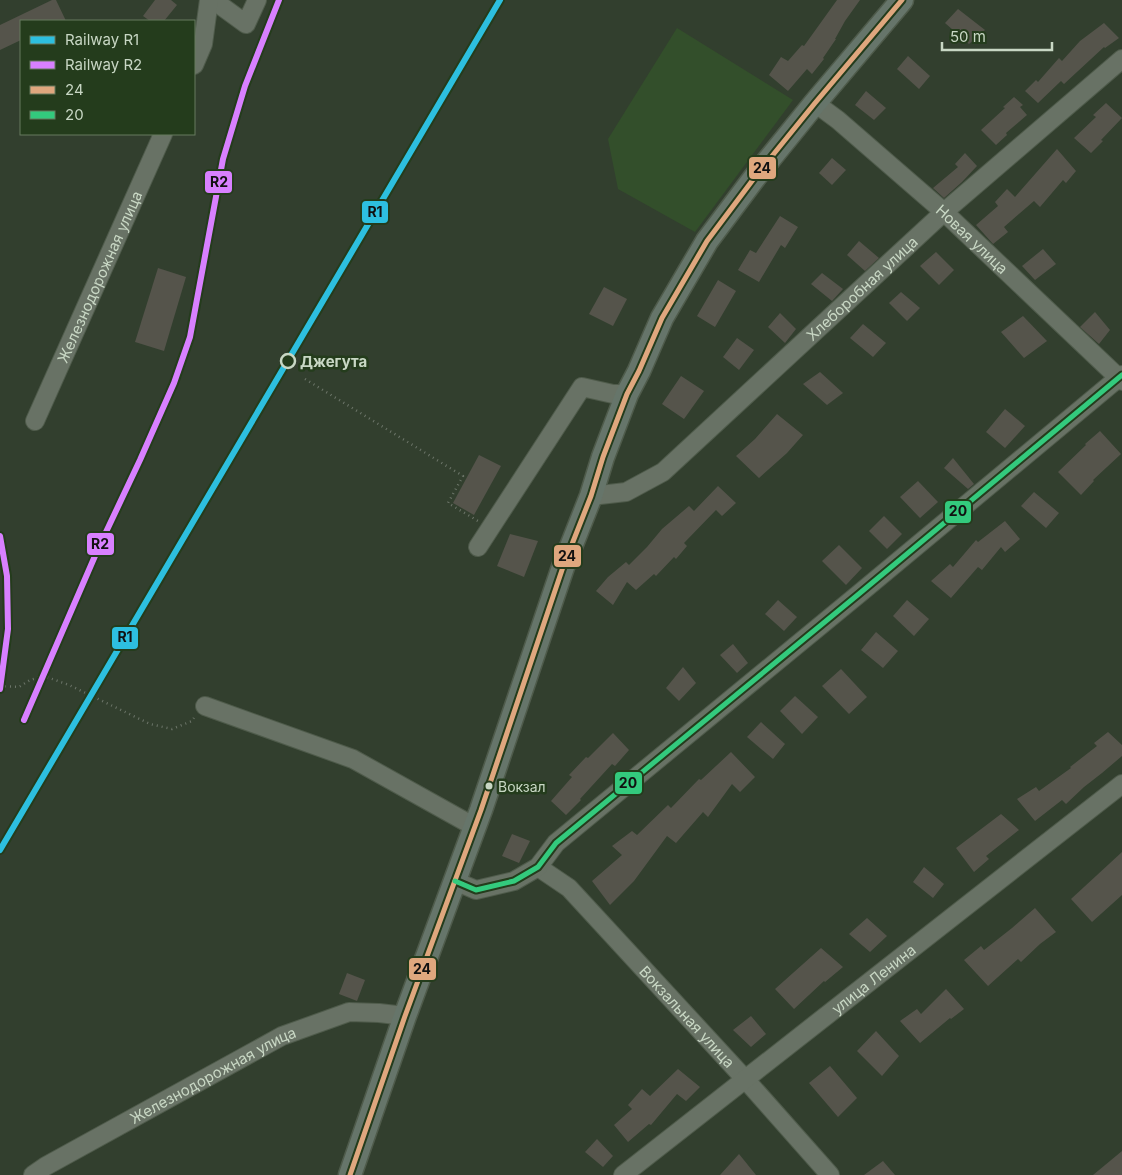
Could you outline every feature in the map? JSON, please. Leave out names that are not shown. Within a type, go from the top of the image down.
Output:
[{"type":"main road","points":[[350,1175],[405,1016],[475,827],[563,567],[591,496],[603,457],[628,394],[662,318],[707,241],[755,177],[902,0]]},
{"type":"street","points":[[195,63],[203,44],[211,0],[246,24],[257,0]]},
{"type":"street","name":"Хлеборобная улица","points":[[591,496],[626,492],[663,472],[944,212],[1122,59]]},
{"type":"street","name":"Новая улица","points":[[815,103],[838,120],[944,212],[1121,378]]},
{"type":"street","name":"Железнодорожная улица","points":[[34,421],[163,135]]},
{"type":"street","points":[[455,881],[476,890],[514,881],[538,867],[556,843],[1121,378]]},
{"type":"street","points":[[478,547],[582,387],[613,394],[628,394]]},
{"type":"street","points":[[205,706],[353,758],[475,827]]},
{"type":"street","name":"улица Ленина","points":[[623,1175],[1122,784]]},
{"type":"street","name":"Вокзальная улица","points":[[538,867],[568,888],[830,1175]]},
{"type":"street","name":"Железнодорожная улица","points":[[33,1175],[55,1161],[282,1036],[349,1012],[379,1012],[405,1016]]},
{"type":"path","points":[[305,380],[463,476],[448,503],[490,528]]},
{"type":"path","points":[[0,686],[19,686],[44,676],[69,685],[150,724],[172,729],[192,721],[205,706]]},
{"type":"shaded area","points":[[677,28],[793,100],[695,232],[618,189],[608,139]]},
{"type":"building","points":[[52,0],[56,0],[66,20],[20,20],[20,40],[0,50],[0,25]]},
{"type":"building","points":[[155,0],[171,0],[177,5],[165,20],[149,20],[143,16]]},
{"type":"building","points":[[837,0],[860,0],[845,21],[824,59],[812,74],[807,69],[788,91],[769,75],[781,57],[788,61],[802,45],[804,46]]},
{"type":"building","points":[[958,9],[985,30],[969,44],[945,23]]},
{"type":"building","points":[[1104,23],[1119,38],[1104,47],[1064,84],[1061,81],[1038,103],[1025,91],[1036,80],[1038,82],[1059,58],[1062,61],[1080,41]]},
{"type":"building","points":[[908,56],[930,76],[919,89],[897,69]]},
{"type":"building","points":[[866,91],[886,108],[874,120],[855,105]]},
{"type":"building","points":[[1014,97],[1023,105],[1020,107],[1027,115],[1006,133],[1007,135],[996,145],[981,130]]},
{"type":"building","points":[[1106,103],[1122,118],[1091,153],[1074,138],[1096,117],[1093,115]]},
{"type":"building","points":[[1057,149],[1076,171],[1066,183],[1063,180],[1040,207],[1034,201],[1004,227],[1008,232],[993,244],[976,225],[998,206],[995,202],[1007,189],[1015,197]]},
{"type":"building","points":[[965,153],[977,166],[944,198],[933,188],[958,167],[955,164]]},
{"type":"building","points":[[832,158],[846,170],[832,185],[819,173]]},
{"type":"building","points":[[780,216],[798,227],[785,248],[781,245],[759,282],[738,270],[750,250],[756,253]]},
{"type":"building","points":[[859,241],[879,258],[865,271],[847,255]]},
{"type":"building","points":[[1043,249],[1056,264],[1035,280],[1022,266]]},
{"type":"building","points":[[936,252],[954,270],[939,285],[920,266]]},
{"type":"building","points":[[158,268],[186,277],[164,351],[135,342]]},
{"type":"building","points":[[822,273],[843,289],[832,301],[811,284]]},
{"type":"building","points":[[718,280],[736,291],[715,327],[697,316]]},
{"type":"building","points":[[604,287],[627,299],[613,326],[589,314]]},
{"type":"building","points":[[901,292],[920,308],[907,321],[889,303]]},
{"type":"building","points":[[1095,312],[1110,330],[1099,344],[1080,327]]},
{"type":"building","points":[[780,313],[796,329],[785,343],[768,327]]},
{"type":"building","points":[[1023,316],[1047,341],[1024,358],[1001,332]]},
{"type":"building","points":[[863,324],[886,343],[873,357],[850,338]]},
{"type":"building","points":[[737,338],[754,350],[739,370],[723,357]]},
{"type":"building","points":[[820,372],[843,393],[827,405],[803,384]]},
{"type":"building","points":[[681,376],[704,391],[684,419],[662,404]]},
{"type":"building","points":[[1005,409],[1025,426],[1005,448],[986,432]]},
{"type":"building","points":[[777,414],[803,435],[787,453],[759,478],[736,456],[755,439]]},
{"type":"building","points":[[1100,431],[1121,454],[1093,480],[1081,495],[1058,472]]},
{"type":"building","points":[[479,455],[501,466],[474,515],[453,503]]},
{"type":"building","points":[[953,458],[974,484],[968,489],[944,468]]},
{"type":"building","points":[[918,481],[938,502],[920,518],[900,497]]},
{"type":"building","points":[[718,486],[736,503],[722,516],[716,510],[684,543],[687,546],[676,559],[674,557],[656,576],[654,574],[636,590],[627,582],[613,605],[596,591],[608,577],[626,562],[629,565],[662,529],[689,506],[694,511]]},
{"type":"building","points":[[1034,492],[1059,513],[1046,528],[1021,506]]},
{"type":"building","points":[[884,516],[902,534],[887,549],[869,531]]},
{"type":"building","points":[[1005,521],[1020,539],[1005,552],[1001,547],[982,570],[978,567],[951,598],[931,581],[950,564],[953,567],[976,540],[978,542]]},
{"type":"building","points":[[510,534],[538,541],[524,577],[497,566]]},
{"type":"building","points":[[839,545],[862,568],[846,585],[822,561]]},
{"type":"building","points":[[778,600],[797,617],[784,631],[765,614]]},
{"type":"building","points":[[907,600],[929,619],[914,636],[893,616]]},
{"type":"building","points":[[876,632],[898,651],[883,668],[861,650]]},
{"type":"building","points":[[733,644],[748,663],[737,673],[720,655]]},
{"type":"building","points":[[683,667],[696,683],[679,701],[666,688]]},
{"type":"building","points":[[841,669],[867,697],[849,714],[822,686]]},
{"type":"building","points":[[795,696],[818,717],[802,734],[780,711]]},
{"type":"building","points":[[761,722],[785,744],[773,759],[747,737]]},
{"type":"building","points":[[1108,732],[1122,745],[1122,756],[1066,804],[1062,800],[1035,821],[1017,799],[1036,787],[1039,791],[1071,768],[1097,746],[1094,743]]},
{"type":"building","points":[[613,733],[629,750],[615,766],[612,764],[566,815],[551,801],[572,777],[569,775]]},
{"type":"building","points":[[731,752],[755,777],[740,792],[732,784],[708,817],[703,812],[676,843],[667,836],[634,881],[610,905],[592,881],[622,855],[612,846],[632,831],[637,835],[668,805],[671,808],[699,779],[701,780]]},
{"type":"building","points":[[1001,814],[1019,830],[986,856],[989,859],[974,872],[956,848]]},
{"type":"building","points":[[512,834],[530,841],[519,863],[502,856]]},
{"type":"building","points":[[1122,852],[1122,895],[1092,922],[1071,899]]},
{"type":"building","points":[[924,867],[944,884],[933,898],[913,882]]},
{"type":"building","points":[[1035,908],[1056,932],[1021,962],[1018,959],[988,986],[964,960],[981,946],[984,950]]},
{"type":"building","points":[[867,918],[887,936],[870,952],[849,934]]},
{"type":"building","points":[[821,948],[843,967],[824,981],[794,1009],[775,989]]},
{"type":"building","points":[[347,973],[365,980],[357,1001],[339,994]]},
{"type":"building","points":[[946,989],[964,1009],[920,1043],[900,1021],[917,1009],[921,1014]]},
{"type":"building","points":[[751,1016],[766,1034],[751,1047],[733,1030]]},
{"type":"building","points":[[876,1031],[899,1056],[882,1076],[857,1051]]},
{"type":"building","points":[[830,1066],[857,1098],[838,1117],[809,1083]]},
{"type":"building","points":[[678,1069],[700,1087],[686,1101],[677,1094],[651,1125],[649,1124],[628,1142],[614,1125],[632,1109],[628,1105],[642,1089],[650,1096]]},
{"type":"building","points":[[597,1139],[613,1156],[603,1167],[585,1152]]},
{"type":"building","points":[[1122,1151],[1122,1175],[1093,1175]]},
{"type":"building","points":[[739,1154],[756,1175],[720,1175]]},
{"type":"building","points":[[883,1161],[895,1175],[864,1175]]},
{"type":"rail line","name":"R2","points":[[24,720],[98,549],[174,383],[190,337],[223,159],[245,86],[279,0]]},
{"type":"rail line","name":"R1","points":[[0,850],[500,0]]},
{"type":"rail line","name":"R2","points":[[0,536],[7,576],[8,629],[0,689]]},
{"type":"transit line","name":"24","points":[[350,1175],[405,1016],[481,810],[563,567],[591,496],[603,457],[627,394],[662,318],[707,241],[755,177],[902,0]]},
{"type":"transit line","name":"20","points":[[455,881],[476,890],[514,881],[538,867],[556,843],[1122,375]]},
{"type":"place","name":"Джегута","points":[[288,361]]},
{"type":"place","name":"Вокзал","points":[[489,786]]}]
